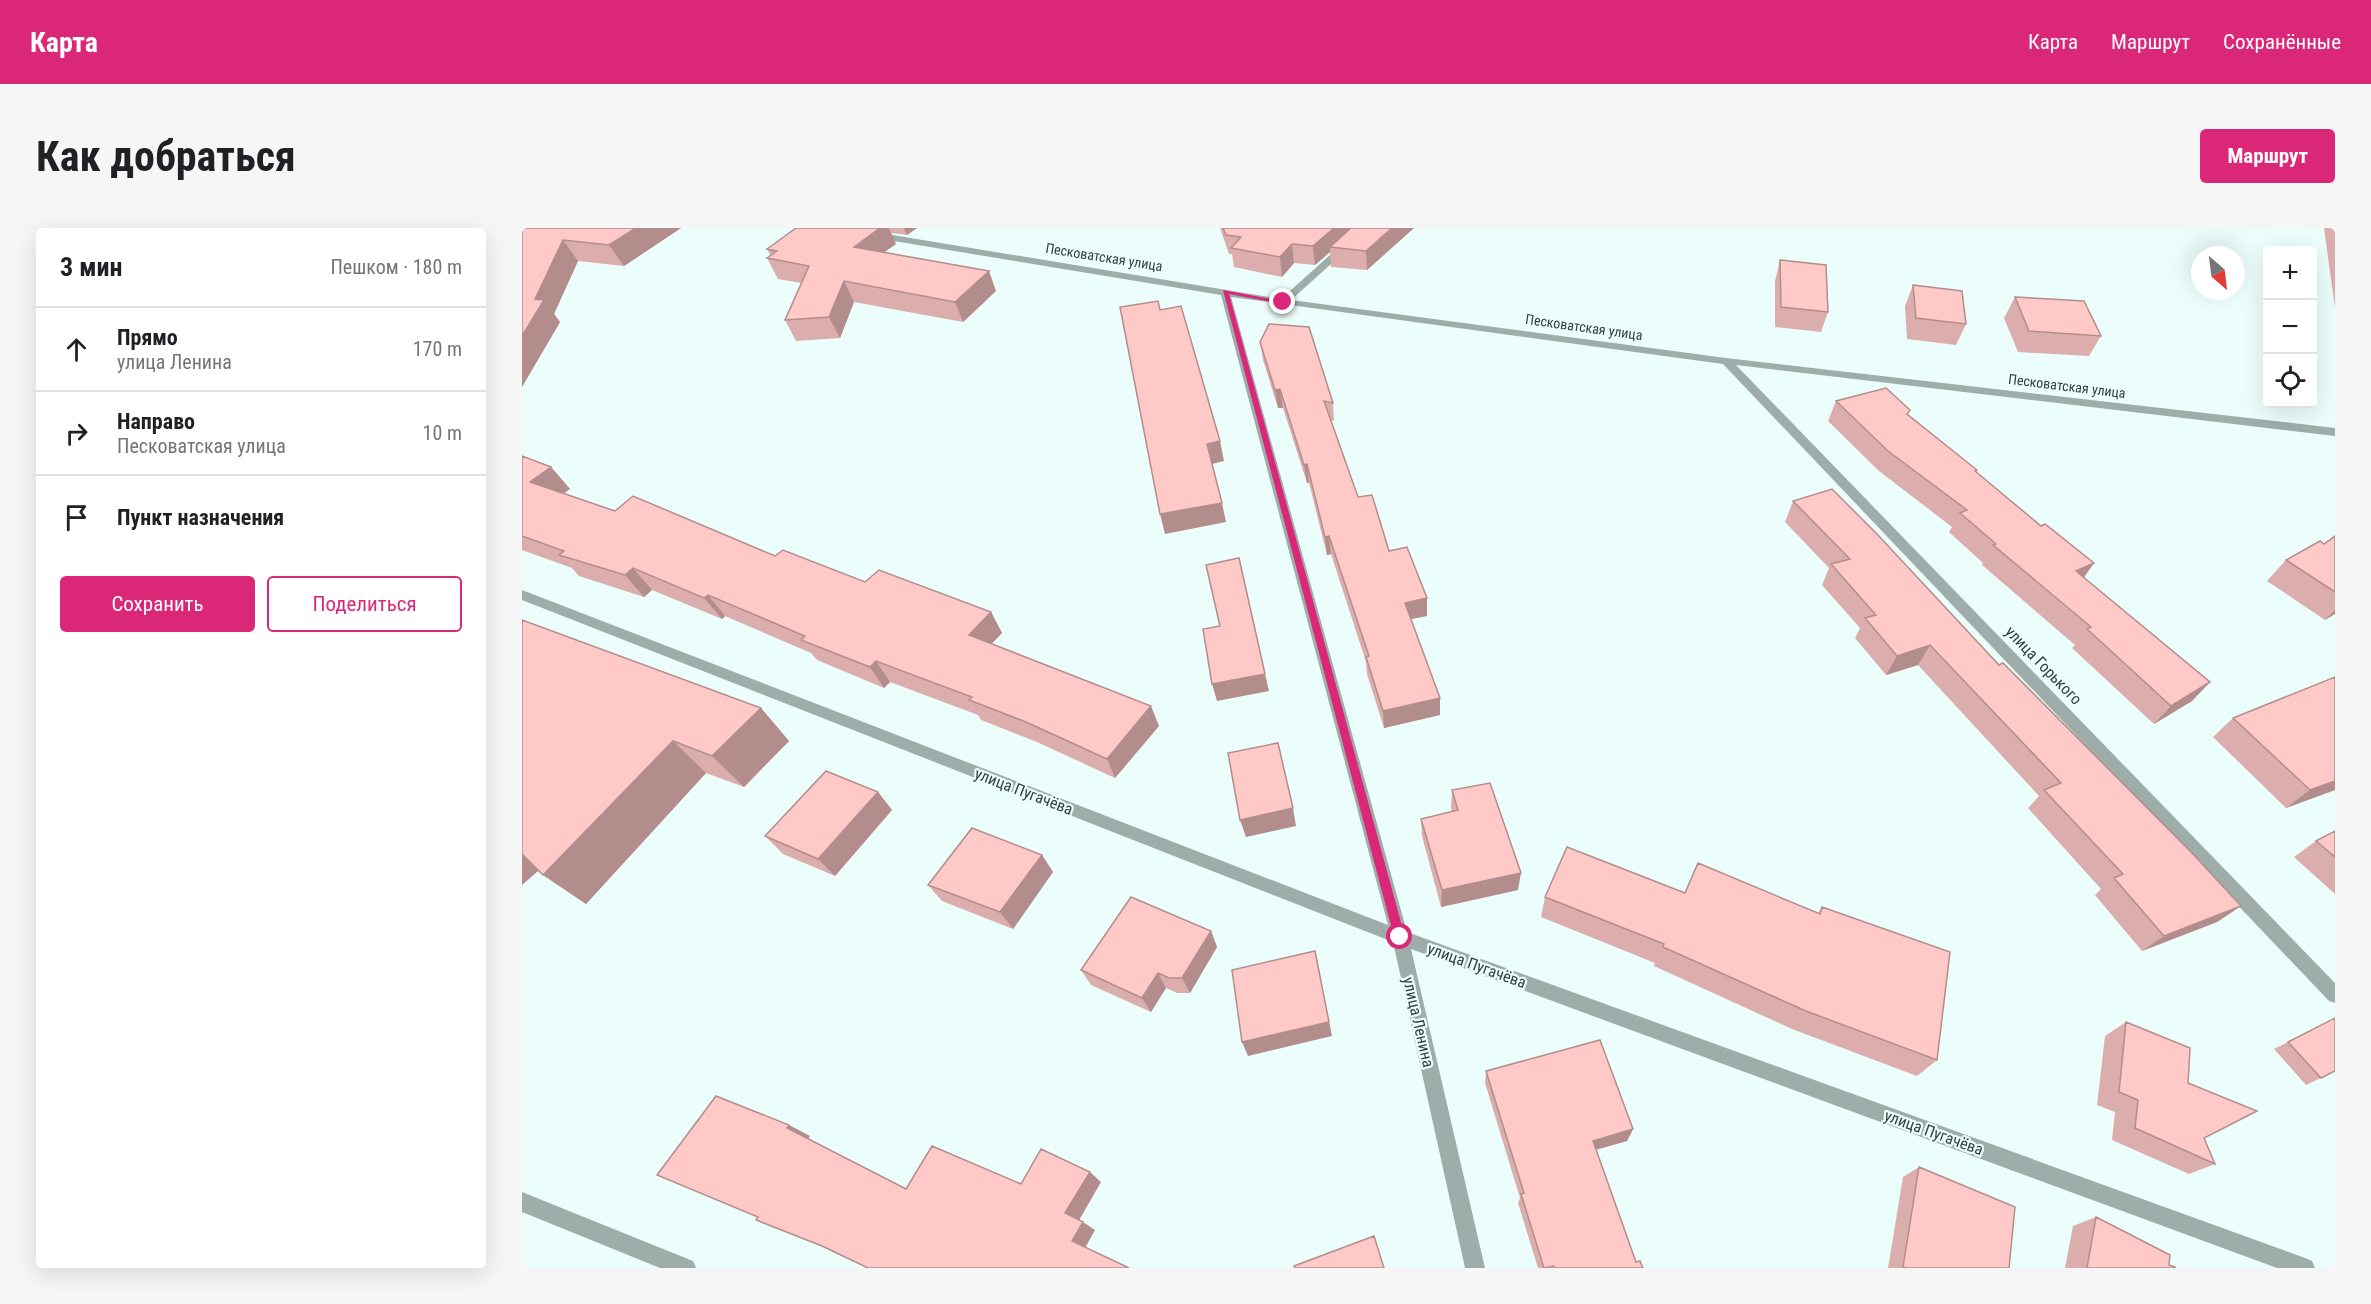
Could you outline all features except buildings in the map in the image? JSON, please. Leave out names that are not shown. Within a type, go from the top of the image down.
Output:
[{"type":"street","name":"Песковатская улица","points":[[833,228],[1283,302],[1726,361],[2335,432]]},
{"type":"street","points":[[1283,302],[1366,228]]},
{"type":"street","name":"улица Ленина","points":[[1225,292],[1400,937],[1475,1268]]},
{"type":"street","name":"улица Горького","points":[[1726,361],[2335,995]]},
{"type":"street","name":"улица Пугачёва","points":[[522,595],[1400,937],[2305,1268]]},
{"type":"street","points":[[522,1202],[686,1268]]},
{"type":"route","points":[[1283,302],[1225,292],[1400,937]]}]
